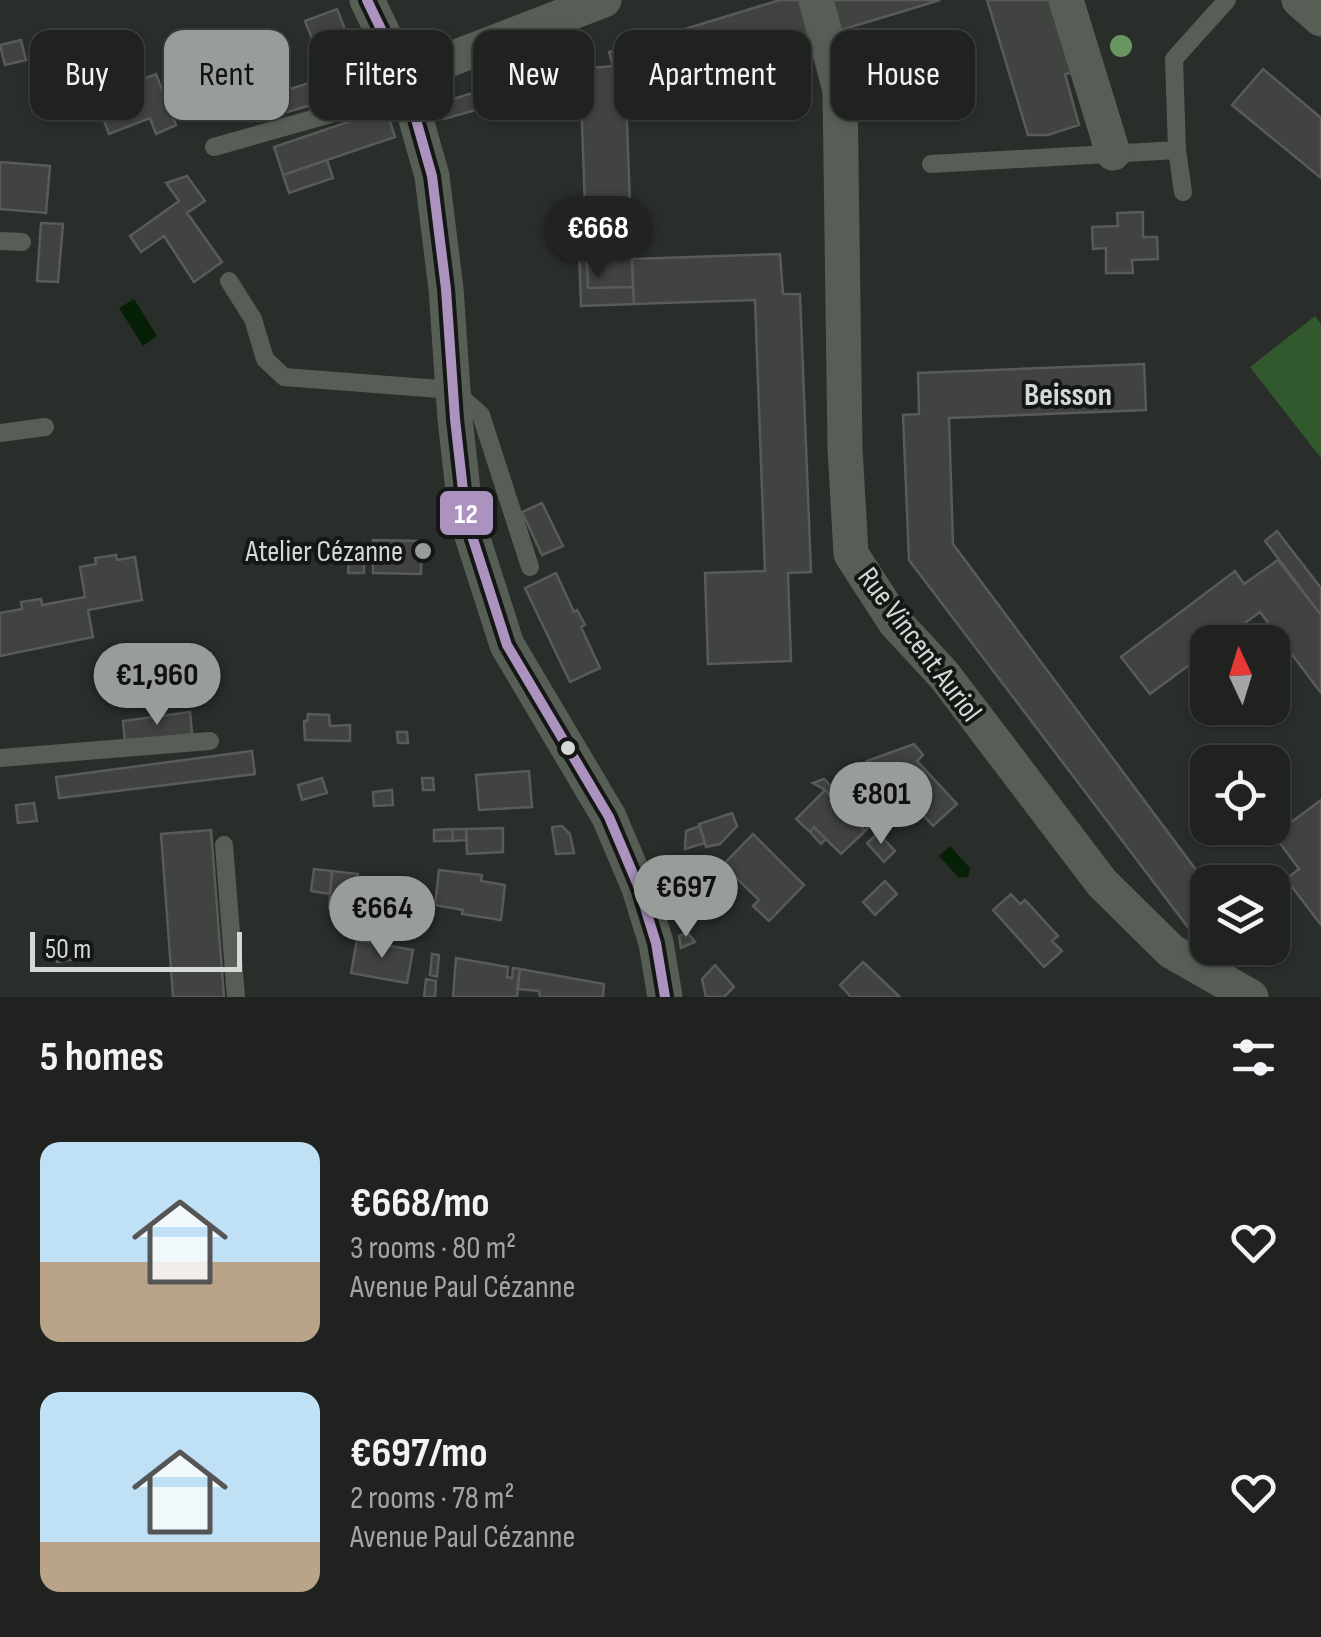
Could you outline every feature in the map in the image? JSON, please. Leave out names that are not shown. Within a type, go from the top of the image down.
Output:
[{"type":"street","points":[[366,0],[380,30]]},
{"type":"street","points":[[453,64],[604,0]]},
{"type":"street","name":"Rue Vincent Auriol","points":[[816,0],[840,90],[845,448],[852,554],[896,622],[944,675],[1102,883],[1171,951],[1236,989]]},
{"type":"street","points":[[1066,0],[1114,153]]},
{"type":"street","points":[[1299,0],[1321,19]]},
{"type":"street","points":[[416,120],[432,176],[465,508],[507,645],[609,817],[656,943],[665,997]]},
{"type":"lane","points":[[1184,192],[1177,150],[1174,60],[1227,0]]},
{"type":"lane","points":[[214,147],[309,116]]},
{"type":"lane","points":[[931,164],[1177,150]]},
{"type":"lane","points":[[0,241],[22,242]]},
{"type":"lane","points":[[230,281],[254,319],[265,359],[284,377],[453,390],[481,415],[530,567]]},
{"type":"lane","points":[[0,434],[45,427]]},
{"type":"lane","points":[[0,758],[210,741]]},
{"type":"lane","points":[[224,845],[236,997]]},
{"type":"shaded area","points":[[134,299],[157,336],[143,346],[119,308]]},
{"type":"shaded area","points":[[1315,316],[1321,324],[1321,458],[1250,367]]},
{"type":"shaded area","points":[[950,846],[970,868],[968,877],[959,878],[939,856]]},
{"type":"building","points":[[780,0],[940,0],[811,39],[811,30],[681,30]]},
{"type":"building","points":[[987,0],[1050,0],[1072,73],[1065,74],[1079,125],[1048,135],[1028,135]]},
{"type":"building","points":[[337,9],[345,30],[309,31],[305,21]]},
{"type":"building","points":[[21,40],[26,60],[5,65],[0,45]]},
{"type":"building","points":[[614,50],[614,120],[627,120],[633,287],[588,288],[582,120],[594,120],[594,68],[613,66],[609,52]]},
{"type":"building","points":[[1263,69],[1321,118],[1321,178],[1232,105]]},
{"type":"building","points":[[156,74],[164,94],[164,120],[174,120],[176,125],[156,134],[150,118],[109,134],[104,120],[144,120],[144,79]]},
{"type":"building","points":[[309,83],[309,106],[289,112],[289,89]]},
{"type":"building","points":[[473,93],[473,111],[453,116],[453,99]]},
{"type":"building","points":[[354,120],[390,120],[395,137],[283,175],[274,147]]},
{"type":"building","points":[[327,160],[333,178],[289,193],[283,175]]},
{"type":"building","points":[[0,162],[50,166],[46,213],[0,209]]},
{"type":"building","points":[[187,176],[205,201],[187,213],[222,262],[194,282],[164,236],[141,252],[130,236],[179,201],[166,183]]},
{"type":"building","points":[[1143,212],[1143,237],[1157,237],[1158,259],[1132,260],[1133,273],[1106,273],[1106,248],[1093,249],[1092,227],[1118,226],[1117,213]]},
{"type":"building","points":[[578,219],[585,219],[588,288],[633,287],[634,304],[581,306]]},
{"type":"building","points":[[41,223],[63,224],[58,282],[37,281]]},
{"type":"building","points":[[780,254],[783,294],[800,294],[811,572],[788,573],[791,661],[708,664],[705,573],[765,571],[755,300],[634,304],[632,259]]},
{"type":"building","points":[[1144,364],[1146,410],[949,418],[953,544],[1192,865],[1190,930],[909,560],[903,415],[919,414],[918,373]]},
{"type":"building","points":[[542,503],[563,546],[542,555],[522,512]]},
{"type":"building","points":[[1277,531],[1321,588],[1321,615],[1265,541]]},
{"type":"building","points":[[373,540],[422,541],[421,574],[373,573]]},
{"type":"building","points":[[349,550],[364,550],[364,573],[348,573]]},
{"type":"building","points":[[116,555],[117,560],[135,557],[142,600],[88,610],[93,637],[0,656],[0,613],[22,609],[21,602],[41,599],[42,605],[85,597],[80,567],[96,564],[95,558]]},
{"type":"building","points":[[1278,560],[1321,615],[1321,693],[1290,652],[1290,625],[1270,625],[1260,612],[1242,625],[1190,625],[1190,664],[1150,694],[1121,657],[1235,571],[1244,584]]},
{"type":"building","points":[[556,573],[574,612],[577,610],[585,625],[581,627],[600,668],[570,682],[525,588]]},
{"type":"building","points":[[190,712],[192,734],[125,743],[123,721]]},
{"type":"building","points":[[308,714],[329,715],[330,726],[350,725],[350,741],[305,740],[304,721]]},
{"type":"building","points":[[397,732],[407,732],[408,743],[398,743]]},
{"type":"building","points":[[914,744],[923,755],[917,761],[957,804],[933,826],[918,809],[923,805],[891,770],[882,777],[867,761]]},
{"type":"building","points":[[252,751],[255,774],[59,798],[56,777]]},
{"type":"building","points":[[865,763],[885,784],[856,812],[836,791]]},
{"type":"building","points":[[529,771],[532,807],[479,810],[476,775]]},
{"type":"building","points":[[322,778],[327,793],[302,800],[298,785]]},
{"type":"building","points":[[422,778],[433,778],[434,790],[423,790]]},
{"type":"building","points":[[824,779],[870,826],[865,831],[813,783]]},
{"type":"building","points":[[392,790],[393,805],[374,806],[373,792]]},
{"type":"building","points":[[825,790],[865,831],[841,854],[814,827],[810,832],[796,819]]},
{"type":"building","points":[[1321,800],[1321,925],[1290,884],[1290,876],[1299,869],[1281,845],[1290,845],[1290,823]]},
{"type":"building","points":[[34,803],[37,821],[18,823],[16,805]]},
{"type":"building","points":[[732,813],[737,826],[720,844],[706,847],[699,824]]},
{"type":"building","points":[[562,826],[570,834],[574,853],[556,854],[552,827]]},
{"type":"building","points":[[700,826],[705,843],[685,849],[686,831]]},
{"type":"building","points":[[814,827],[826,839],[821,844],[810,832]]},
{"type":"building","points":[[503,828],[503,852],[467,854],[466,829]]},
{"type":"building","points":[[452,829],[466,829],[467,840],[453,841]]},
{"type":"building","points":[[452,829],[453,841],[434,841],[434,830]]},
{"type":"building","points":[[211,830],[224,997],[173,997],[161,834]]},
{"type":"building","points":[[878,833],[895,851],[884,862],[867,843]]},
{"type":"building","points":[[753,834],[804,885],[769,921],[753,906],[759,900],[723,865]]},
{"type":"building","points":[[314,869],[332,871],[330,894],[311,891]]},
{"type":"building","points":[[439,870],[482,875],[481,881],[505,885],[501,920],[435,905]]},
{"type":"building","points":[[332,871],[358,874],[358,912],[329,908]]},
{"type":"building","points":[[885,881],[897,894],[875,915],[863,902]]},
{"type":"building","points":[[1011,894],[1020,904],[1025,900],[1058,936],[1052,941],[1062,951],[1044,967],[993,910]]},
{"type":"building","points":[[687,932],[695,942],[681,948],[679,936]]},
{"type":"building","points":[[357,940],[413,950],[407,983],[351,973]]},
{"type":"building","points":[[73,944],[75,959],[57,962],[55,947]]},
{"type":"building","points":[[432,954],[439,955],[437,977],[430,975]]},
{"type":"building","points":[[456,958],[508,967],[507,977],[512,978],[513,968],[520,969],[517,997],[453,997]]},
{"type":"building","points":[[863,962],[900,997],[851,997],[840,985]]},
{"type":"building","points":[[715,965],[734,987],[724,997],[706,997],[702,979]]},
{"type":"building","points":[[520,969],[604,984],[603,997],[540,997],[539,991],[517,989]]},
{"type":"building","points":[[426,979],[436,981],[435,997],[424,997]]},
{"type":"transit line","name":"12","points":[[367,0],[404,77],[432,176],[446,289],[455,419],[472,536],[507,645],[609,817],[639,888],[656,943],[665,997]]},
{"type":"place","name":"Atelier Cézanne","points":[[423,551]]},
{"type":"district","name":"Beisson","points":[[1068,394]]}]
